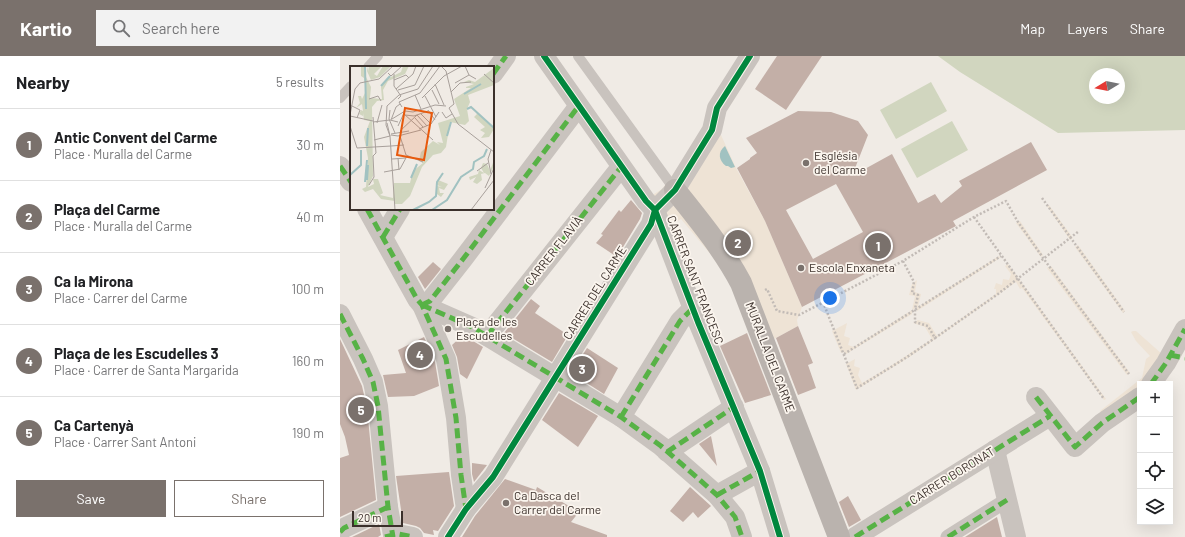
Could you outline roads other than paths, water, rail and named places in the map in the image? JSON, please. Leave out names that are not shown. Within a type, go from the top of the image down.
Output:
[{"type":"main road","name":"MURALLA DEL CARME","points":[[675,190],[729,260],[741,283],[839,537]]},
{"type":"street","points":[[494,73],[506,56]]},
{"type":"street","name":"CARRER SANT FRANCESC","points":[[544,56],[578,107],[646,202],[655,210],[693,308],[760,470],[780,537]]},
{"type":"street","name":"CARRER DEL CARME","points":[[448,537],[466,509],[493,477],[652,224],[655,210],[675,190],[712,130],[717,108],[750,56]]},
{"type":"street","points":[[422,305],[430,301],[578,107]]},
{"type":"street","points":[[340,166],[350,181]]},
{"type":"street","name":"CARRER FLAVIÀ","points":[[487,336],[621,167]]},
{"type":"street","points":[[368,210],[383,237],[384,242],[422,305],[446,359],[456,418],[461,475],[466,509]]},
{"type":"street","points":[[383,237],[399,210]]},
{"type":"street","points":[[422,305],[472,327],[621,418],[667,452],[717,495],[735,517],[742,537]]},
{"type":"street","points":[[621,418],[680,321],[693,308]]},
{"type":"street","points":[[340,314],[373,382],[379,412],[390,536],[398,534],[413,537]]},
{"type":"street","points":[[1154,381],[1177,357],[1185,329]]},
{"type":"street","points":[[1036,396],[1075,447],[1102,423],[1137,399]]},
{"type":"street","points":[[667,452],[734,407]]},
{"type":"street","name":"CARRER BORONAT","points":[[855,537],[1050,416]]},
{"type":"street","points":[[995,450],[1016,537]]},
{"type":"street","points":[[717,495],[760,470]]},
{"type":"street","points":[[948,537],[1007,500]]},
{"type":"street","points":[[340,531],[388,507]]},
{"type":"lane","points":[[369,66],[378,56]]},
{"type":"lane","points":[[578,56],[675,190]]},
{"type":"lane","points":[[340,98],[350,87]]},
{"type":"water","points":[[725,146],[735,167],[731,168],[726,166],[720,159],[722,148]]},
{"type":"place","name":"Església del Carme","points":[[806,163]]},
{"type":"place","name":"Plaça del Carme","points":[[738,243]]},
{"type":"place","name":"Antic Convent del Carme","points":[[878,246]]},
{"type":"place","name":"Escola Enxaneta","points":[[801,268]]},
{"type":"place","name":"Plaça de les Escudelles","points":[[448,329]]},
{"type":"place","name":"Plaça de les Escudelles 3","points":[[420,355]]},
{"type":"place","name":"Ca la Mirona","points":[[582,369]]},
{"type":"place","name":"Ca Cartenyà","points":[[361,410]]},
{"type":"place","name":"Ca Dasca del Carrer del Carme","points":[[506,503]]}]
